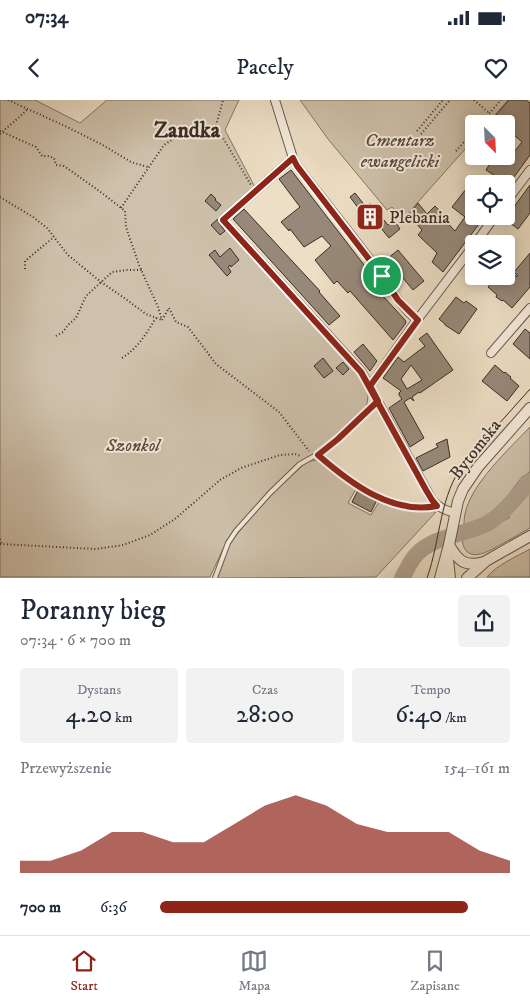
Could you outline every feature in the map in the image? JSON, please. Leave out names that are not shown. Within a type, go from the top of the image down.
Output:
[{"type":"street","points":[[275,100],[297,166],[377,270],[393,294],[407,311],[418,320]]},
{"type":"street","points":[[293,158],[223,220],[361,372],[432,500],[437,506],[454,516]]},
{"type":"street","points":[[515,190],[530,170]]},
{"type":"street","points":[[370,386],[465,256]]},
{"type":"street","points":[[491,353],[530,308]]},
{"type":"street","name":"Bytomska","points":[[440,578],[454,516],[463,489],[471,476],[530,408]]},
{"type":"street","points":[[448,549],[459,560],[474,565],[486,561],[530,536]]},
{"type":"street","name":"Bytomska","points":[[448,549],[450,578]]},
{"type":"street","points":[[470,576],[486,561]]},
{"type":"lane","points":[[215,578],[225,549],[236,531],[270,493],[300,464],[316,456],[338,439],[378,401]]},
{"type":"path","points":[[8,100],[94,140],[131,162],[148,167]]},
{"type":"path","points":[[215,129],[223,100]]},
{"type":"path","points":[[417,131],[443,100]]},
{"type":"path","points":[[421,134],[450,100]]},
{"type":"path","points":[[474,100],[489,113],[501,100]]},
{"type":"path","points":[[28,108],[1,132],[36,147],[42,156],[54,158],[56,165],[64,166],[125,211],[126,227],[162,320]]},
{"type":"path","points":[[121,208],[164,145],[181,134],[215,129]]},
{"type":"path","points":[[215,129],[223,138],[256,192]]},
{"type":"path","points":[[456,151],[465,141]]},
{"type":"path","points":[[0,197],[47,228],[68,255],[101,282],[146,314],[162,320]]},
{"type":"path","points":[[25,269],[25,261],[54,237]]},
{"type":"path","points":[[56,336],[63,332],[76,318],[86,296],[112,272],[142,270]]},
{"type":"path","points":[[162,320],[169,308],[176,322],[188,327],[216,364],[279,412],[316,456],[355,484],[377,497],[395,504],[413,508],[437,506]]},
{"type":"path","points":[[122,358],[132,352],[156,318]]},
{"type":"path","points":[[0,539],[1,544],[96,549],[123,545],[150,534],[175,519],[220,480],[241,468],[280,455],[295,454],[308,459]]},
{"type":"green space","name":"Szonkol","points":[[0,100],[35,100],[80,123],[107,100],[239,100],[225,130],[258,193],[224,223],[370,381],[366,411],[343,434],[299,463],[235,531],[223,549],[210,577],[0,577]]},
{"type":"green space","name":"Cmentarz ewangelicki","points":[[300,100],[508,100],[495,115],[465,115],[465,149],[403,219],[392,207],[387,210],[328,139]]},
{"type":"green space","points":[[530,427],[530,472],[522,477],[494,515],[464,526],[468,503],[482,479]]},
{"type":"green space","points":[[317,460],[357,487],[348,503],[371,515],[379,502],[436,512],[376,577],[216,578],[217,571],[231,541],[271,494],[303,465]]},
{"type":"green space","points":[[530,486],[530,528],[485,553],[473,555],[468,553],[464,548],[462,540],[509,518],[513,504]]},
{"type":"green space","points":[[530,549],[530,577],[487,577],[491,572]]},
{"type":"building","points":[[509,100],[526,100],[530,103],[530,155],[515,176],[494,175],[486,170],[489,165],[515,165],[515,151],[522,142],[515,136],[515,115],[496,115]]},
{"type":"building","points":[[291,170],[371,274],[384,294],[382,295],[405,320],[406,323],[393,340],[350,291],[348,293],[337,281],[334,284],[315,260],[331,246],[322,236],[304,247],[290,229],[289,231],[281,222],[300,207],[279,179]]},
{"type":"building","points":[[530,185],[530,213],[518,229],[513,225],[515,225],[515,205]]},
{"type":"building","points":[[465,190],[465,217],[452,207]]},
{"type":"building","points":[[355,193],[366,207],[370,203],[388,225],[394,220],[400,229],[389,238],[376,222],[369,229],[358,216],[362,213],[350,197]]},
{"type":"building","points":[[211,194],[221,205],[216,211],[205,201]]},
{"type":"building","points":[[418,203],[427,214],[435,206],[455,231],[465,217],[465,225],[478,225],[471,235],[465,235],[465,243],[443,272],[432,262],[437,253],[418,235],[422,230],[409,215]]},
{"type":"building","points":[[244,209],[320,291],[340,316],[329,325],[233,219]]},
{"type":"building","points":[[218,219],[225,231],[220,235],[211,225]]},
{"type":"building","points":[[230,248],[239,260],[231,267],[230,265],[228,267],[231,272],[227,276],[209,255],[215,250],[220,257]]},
{"type":"building","points":[[398,250],[424,281],[413,290],[387,259]]},
{"type":"building","points":[[530,253],[530,287],[512,308],[496,297],[497,295],[488,287],[490,285],[515,285],[515,276],[518,276],[515,271]]},
{"type":"building","points":[[456,297],[477,309],[459,334],[439,319]]},
{"type":"building","points":[[525,329],[530,333],[530,359],[513,344]]},
{"type":"building","points":[[427,333],[453,370],[412,397],[414,401],[410,398],[404,402],[424,438],[410,447],[389,408],[402,399],[399,395],[401,391],[383,378],[398,357],[404,362],[425,346],[419,339]],"holes":[[[411,365],[422,380],[407,389],[401,379]]]},
{"type":"building","points":[[363,344],[377,361],[370,371],[354,352]]},
{"type":"building","points":[[323,358],[333,371],[324,378],[314,366]]},
{"type":"building","points":[[343,362],[349,369],[343,375],[336,368]]},
{"type":"building","points":[[495,365],[511,377],[519,386],[507,401],[482,381]]},
{"type":"building","points":[[447,439],[450,457],[423,471],[416,458],[438,447],[436,444]]},
{"type":"building","points":[[358,490],[377,500],[371,512],[352,502]]},
{"type":"waterway","points":[[402,578],[412,560],[423,549],[440,540],[492,521],[510,505],[530,481]]},
{"type":"tram line","points":[[427,578],[445,503],[456,475],[465,462],[530,389]]},
{"type":"place","name":"Plebania","points":[[370,217]]},
{"type":"district","name":"Zandka","points":[[187,129]]},
{"type":"route","points":[[382,276],[297,166],[293,158],[223,220],[365,377],[378,401],[426,490],[437,506],[413,508],[377,497],[355,484],[318,455],[378,401],[370,386],[418,320],[407,311],[393,294],[382,276]]}]
